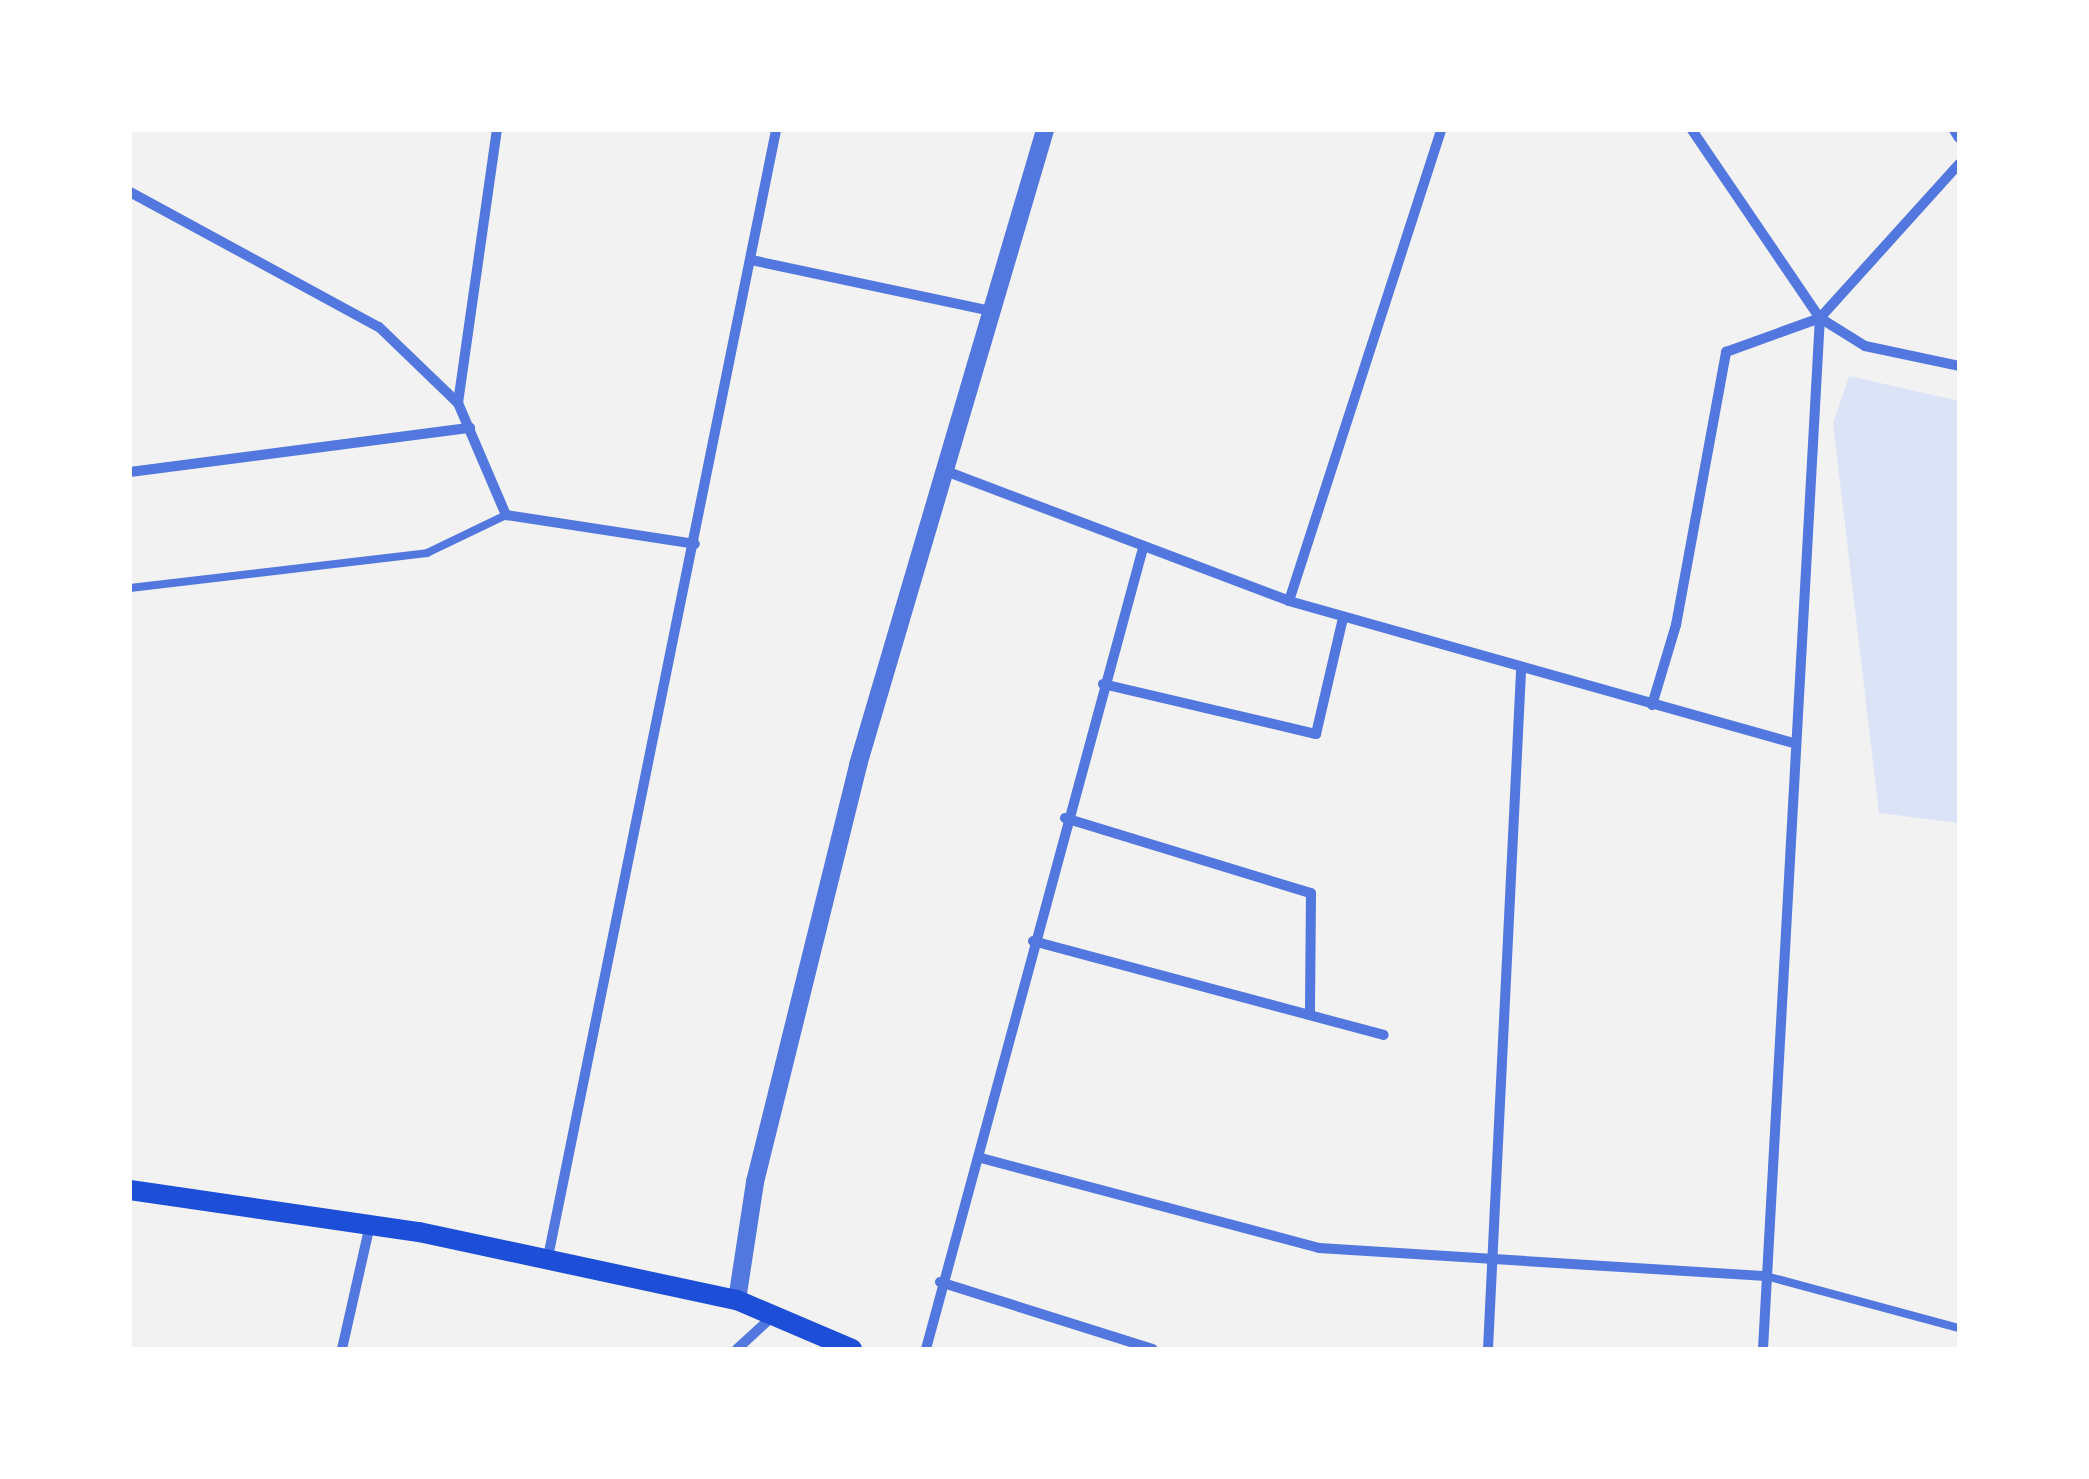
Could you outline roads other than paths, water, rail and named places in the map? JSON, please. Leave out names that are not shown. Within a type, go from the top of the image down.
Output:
[{"type":"main road","points":[[130,1190],[370,1225],[736,1300],[777,1312],[852,1349]]},
{"type":"street","points":[[458,403],[497,130]]},
{"type":"street","points":[[546,1263],[756,262],[776,130]]},
{"type":"street","points":[[736,1300],[756,1182],[858,765],[986,310],[1045,130]]},
{"type":"street","points":[[1289,601],[1440,130]]},
{"type":"street","points":[[1692,130],[1820,318],[1865,346],[1959,366]]},
{"type":"street","points":[[1954,130],[1959,138]]},
{"type":"street","points":[[1652,705],[1676,625],[1726,352],[1820,318],[1959,164]]},
{"type":"street","points":[[130,192],[379,328],[458,403],[506,515],[695,544]]},
{"type":"street","points":[[756,262],[986,310]]},
{"type":"street","points":[[1763,1349],[1820,318]]},
{"type":"street","points":[[130,472],[470,428]]},
{"type":"street","points":[[941,469],[1142,552],[1289,601],[1521,672],[1794,743]]},
{"type":"street","points":[[926,1349],[940,1282],[980,1158],[1065,818],[1142,552]]},
{"type":"street","points":[[1103,684],[1316,734],[1343,618]]},
{"type":"street","points":[[1488,1349],[1496,1258],[1521,672]]},
{"type":"street","points":[[1065,818],[1310,893],[1310,1015]]},
{"type":"street","points":[[1033,941],[1384,1034]]},
{"type":"street","points":[[980,1158],[1319,1248],[1766,1276]]},
{"type":"street","points":[[342,1349],[370,1225]]},
{"type":"street","points":[[940,1282],[1153,1349]]},
{"type":"street","points":[[737,1349],[777,1312]]},
{"type":"lane","points":[[130,588],[427,553],[506,515]]},
{"type":"lane","points":[[1766,1276],[1959,1328]]}]
